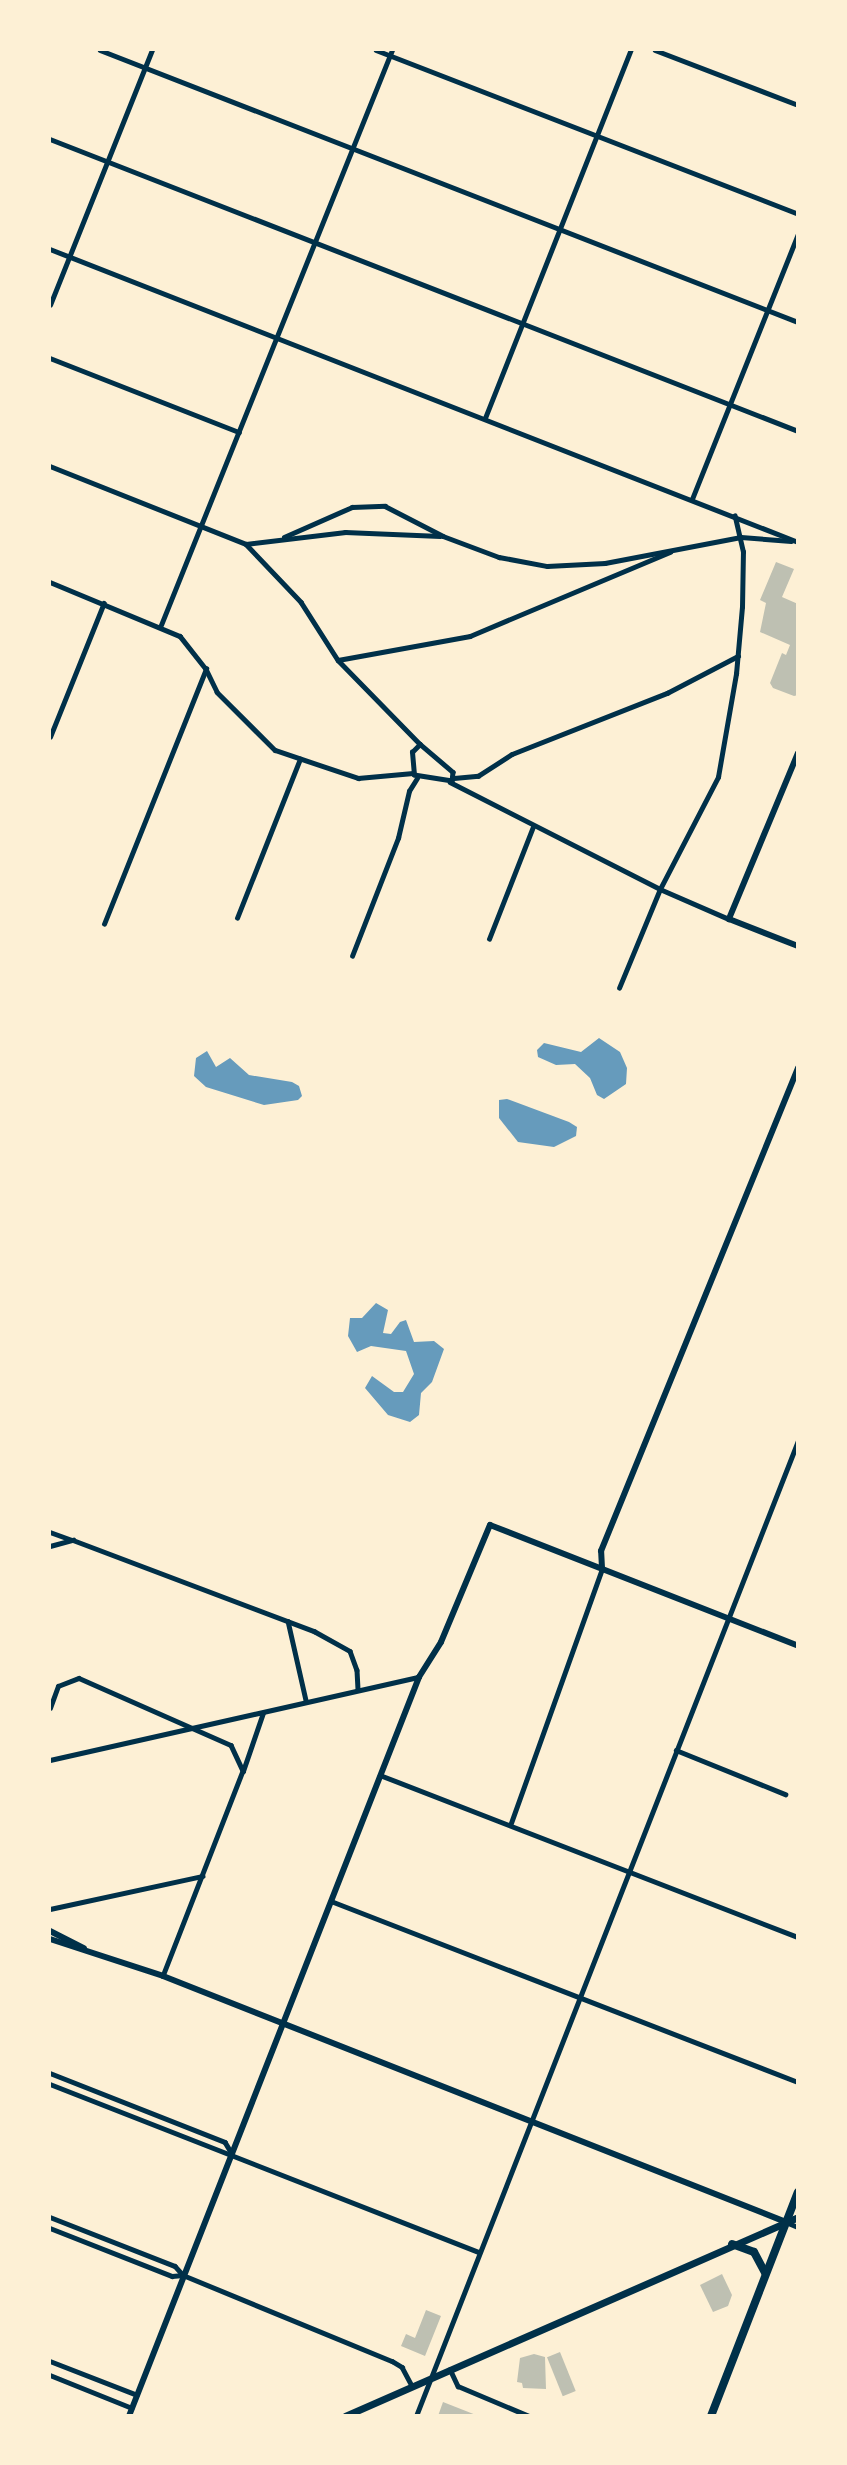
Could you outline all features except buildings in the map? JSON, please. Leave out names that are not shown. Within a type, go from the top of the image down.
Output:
[{"type":"main road","points":[[711,2415],[798,2192]]},
{"type":"main road","points":[[345,2415],[798,2217]]},
{"type":"main road","points":[[732,2244],[754,2252],[766,2274]]},
{"type":"street","points":[[100,50],[798,322]]},
{"type":"street","points":[[50,305],[152,50]]},
{"type":"street","points":[[376,50],[390,52],[798,214]]},
{"type":"street","points":[[485,418],[631,50]]},
{"type":"street","points":[[655,50],[798,105]]},
{"type":"street","points":[[161,625],[390,52]]},
{"type":"street","points":[[50,139],[798,431]]},
{"type":"street","points":[[692,499],[798,234]]},
{"type":"street","points":[[50,249],[797,542]]},
{"type":"street","points":[[50,358],[239,432]]},
{"type":"street","points":[[50,466],[246,544],[301,602],[338,660],[420,744],[453,772],[452,780]]},
{"type":"street","points":[[284,537],[352,507],[385,506],[443,536],[498,557],[547,566],[608,562],[741,537],[797,542]]},
{"type":"street","points":[[619,988],[660,889],[718,777],[739,655],[743,574],[741,537],[735,516]]},
{"type":"street","points":[[246,544],[284,537],[345,532],[443,536]]},
{"type":"street","points":[[338,660],[470,636],[680,548]]},
{"type":"street","points":[[608,562],[618,573]]},
{"type":"street","points":[[50,582],[161,625],[180,636],[206,669],[217,692],[254,733],[275,750],[358,778],[415,776],[452,780],[478,776],[512,754],[667,693],[739,655]]},
{"type":"street","points":[[50,736],[104,603]]},
{"type":"street","points":[[104,924],[206,669]]},
{"type":"street","points":[[352,956],[398,838],[415,776],[412,752],[420,744]]},
{"type":"street","points":[[729,919],[798,753]]},
{"type":"street","points":[[237,918],[300,759]]},
{"type":"street","points":[[452,780],[533,827],[660,889],[798,946]]},
{"type":"street","points":[[489,939],[533,827]]},
{"type":"street","points":[[511,1823],[602,1568],[605,1542],[797,1071]]},
{"type":"street","points":[[417,2415],[726,1618],[798,1441]]},
{"type":"street","points":[[129,2415],[231,2152],[285,2024],[419,1677],[441,1642],[490,1525],[798,1646]]},
{"type":"street","points":[[50,1532],[288,1622],[350,1650],[357,1670],[358,1690]]},
{"type":"street","points":[[50,1546],[73,1540]]},
{"type":"street","points":[[288,1622],[306,1700]]},
{"type":"street","points":[[50,1760],[263,1713],[306,1700],[419,1677]]},
{"type":"street","points":[[50,1708],[58,1686],[79,1678],[199,1728],[231,1745],[243,1771]]},
{"type":"street","points":[[163,1976],[243,1771],[263,1713]]},
{"type":"street","points":[[676,1750],[785,1794]]},
{"type":"street","points":[[380,1775],[511,1823],[798,1937]]},
{"type":"street","points":[[50,1909],[202,1876]]},
{"type":"street","points":[[331,1901],[798,2082]]},
{"type":"street","points":[[50,1931],[84,1949]]},
{"type":"street","points":[[50,1939],[163,1976],[798,2227]]},
{"type":"street","points":[[50,2073],[225,2142],[231,2152]]},
{"type":"street","points":[[50,2084],[220,2151],[231,2152],[479,2252]]},
{"type":"street","points":[[50,2217],[175,2266],[183,2275],[402,2367],[412,2386]]},
{"type":"street","points":[[50,2228],[172,2276],[183,2275]]},
{"type":"street","points":[[50,2361],[137,2395]]},
{"type":"street","points":[[450,2369],[458,2386],[529,2415]]},
{"type":"street","points":[[50,2375],[132,2408]]},
{"type":"water","points":[[599,1038],[620,1052],[627,1068],[626,1084],[604,1099],[597,1095],[590,1078],[575,1064],[556,1065],[538,1057],[537,1050],[544,1043],[581,1052]]},
{"type":"water","points":[[207,1051],[216,1067],[230,1058],[249,1075],[292,1082],[299,1086],[302,1096],[298,1100],[264,1105],[206,1087],[194,1076],[196,1058]]},
{"type":"water","points":[[507,1099],[569,1122],[577,1127],[576,1136],[554,1147],[518,1142],[499,1118],[499,1100]]},
{"type":"water","points":[[376,1303],[388,1310],[383,1333],[391,1334],[400,1322],[406,1320],[414,1342],[434,1341],[444,1349],[432,1382],[421,1393],[419,1415],[410,1422],[388,1415],[365,1388],[372,1376],[394,1392],[403,1392],[414,1374],[406,1351],[371,1346],[357,1352],[348,1336],[350,1318],[362,1318]]}]
